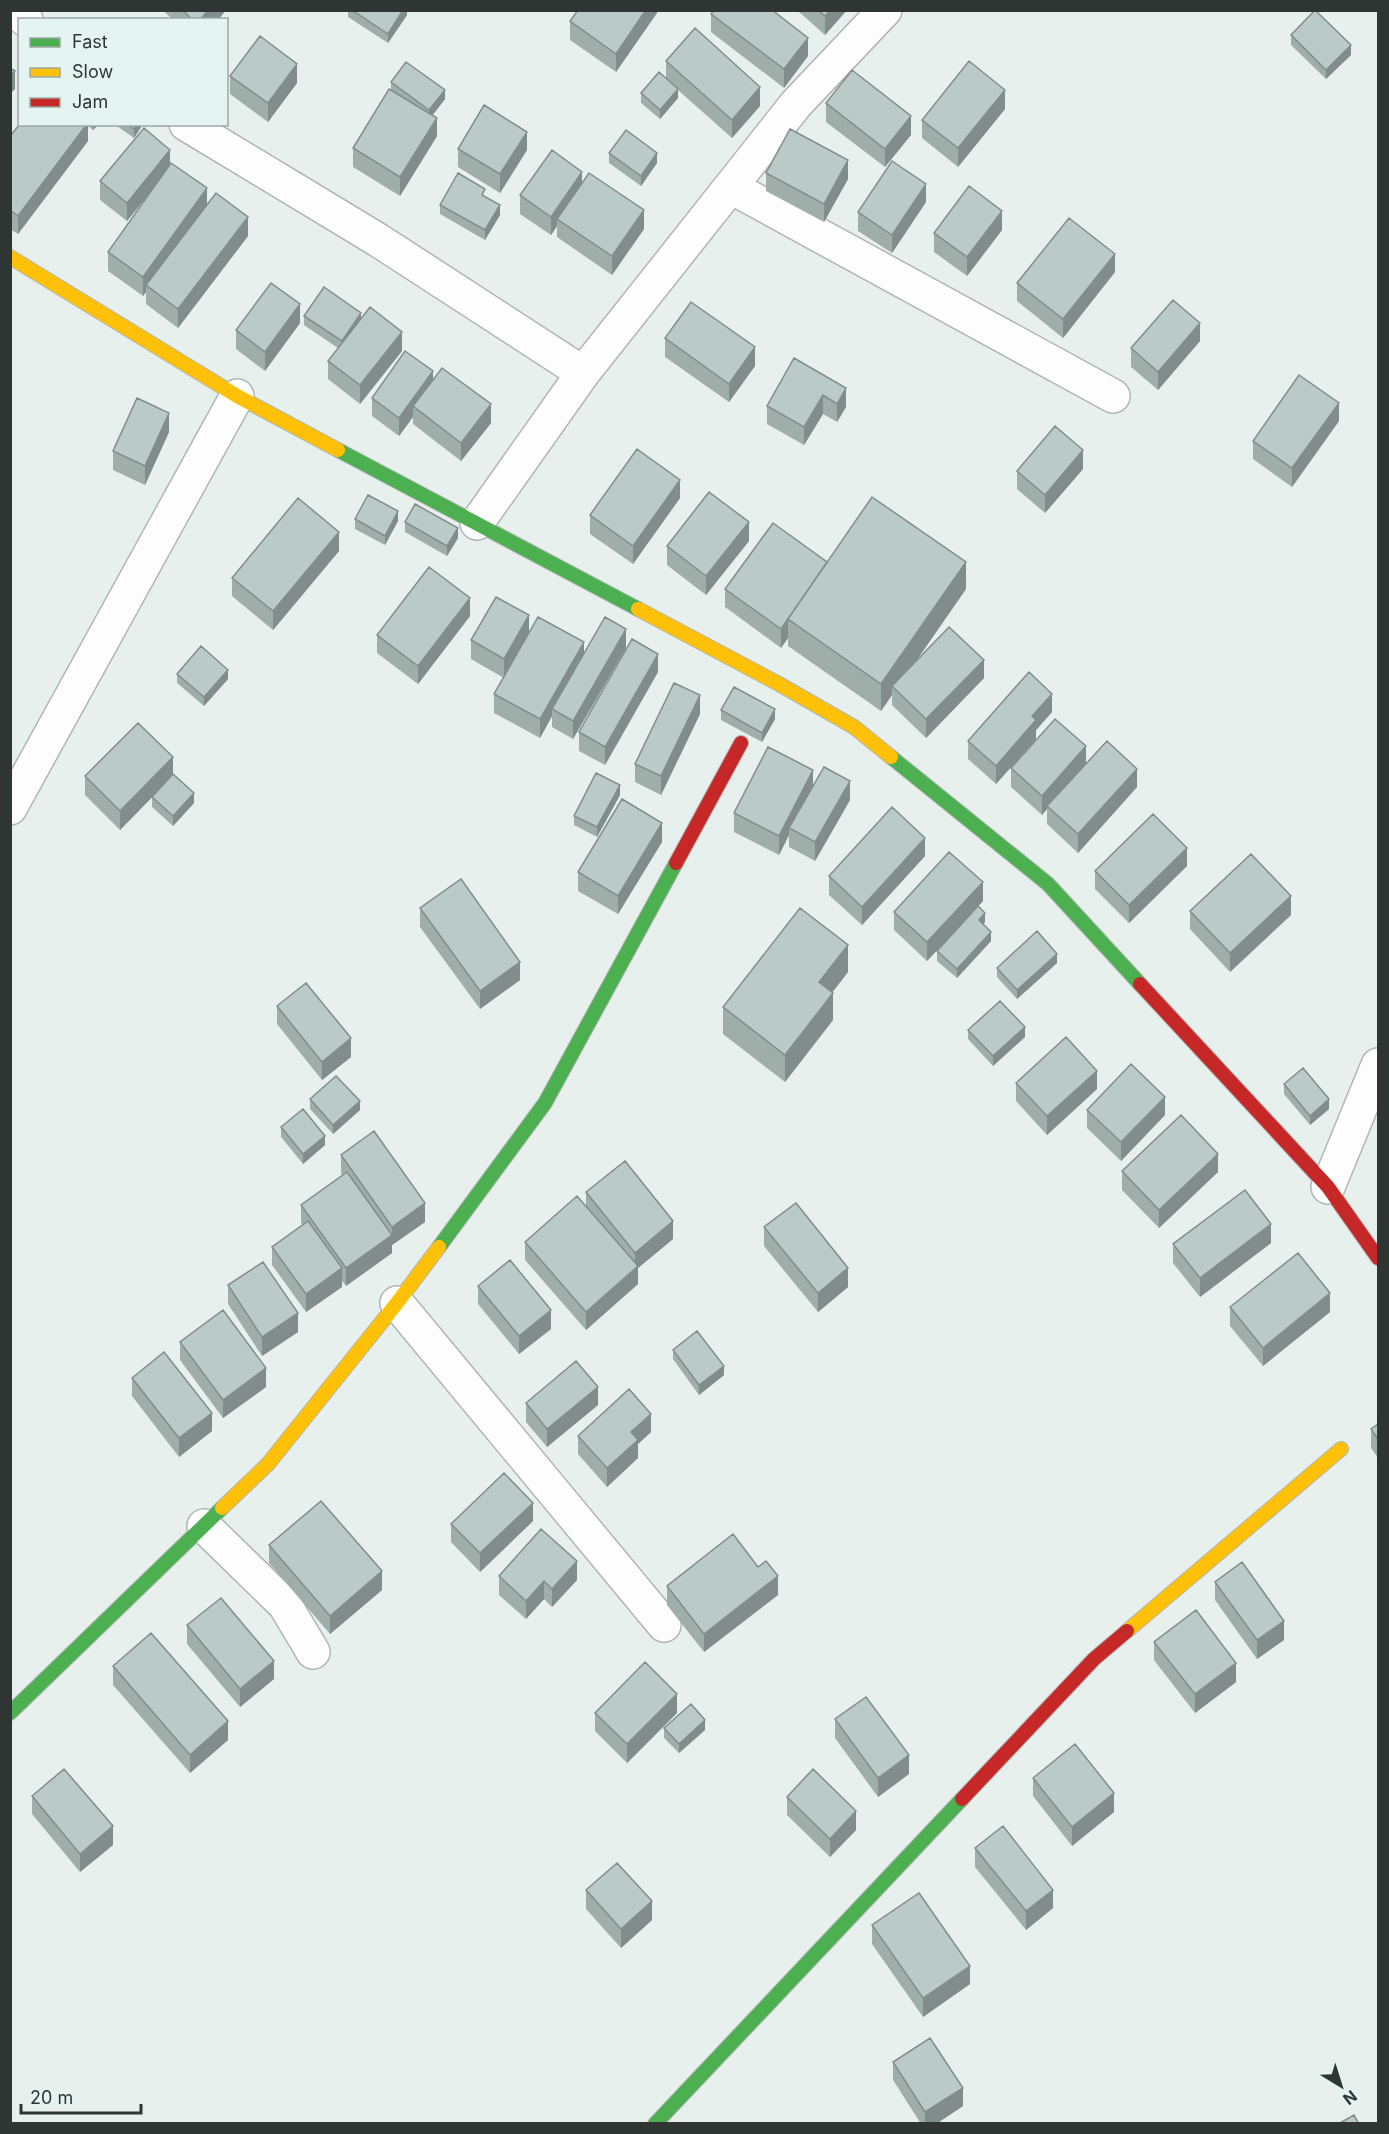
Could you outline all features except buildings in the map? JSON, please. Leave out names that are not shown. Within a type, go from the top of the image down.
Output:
[{"type":"street","points":[[477,523],[583,373],[796,104],[885,10]]},
{"type":"street","points":[[189,126],[378,240],[583,373]]},
{"type":"street","points":[[731,187],[1113,396]]},
{"type":"street","points":[[10,257],[237,396],[779,684],[854,727],[1048,884],[1328,1187],[1378,1258]]},
{"type":"street","points":[[10,808],[237,396]]},
{"type":"street","points":[[10,1713],[268,1464],[397,1304],[545,1103],[741,743]]},
{"type":"street","points":[[1328,1187],[1378,1065]]},
{"type":"street","points":[[397,1304],[664,1625]]},
{"type":"street","points":[[655,2124],[1094,1659],[1341,1449]]},
{"type":"street","points":[[204,1526],[285,1605],[313,1652]]},
{"type":"traffic: fast","points":[[338,450],[638,609]]},
{"type":"traffic: fast","points":[[891,757],[1048,884],[1140,984]]},
{"type":"traffic: fast","points":[[439,1247],[545,1103],[676,863]]},
{"type":"traffic: fast","points":[[10,1713],[222,1508]]},
{"type":"traffic: fast","points":[[655,2124],[962,1799]]},
{"type":"traffic: slow","points":[[10,257],[237,396],[338,450]]},
{"type":"traffic: slow","points":[[638,609],[854,727],[891,757]]},
{"type":"traffic: slow","points":[[222,1508],[268,1464],[439,1247]]},
{"type":"traffic: slow","points":[[1127,1631],[1341,1449]]},
{"type":"traffic: jam","points":[[676,863],[741,743]]},
{"type":"traffic: jam","points":[[1140,984],[1328,1187],[1378,1258]]},
{"type":"traffic: jam","points":[[962,1799],[1094,1659],[1127,1631]]}]
